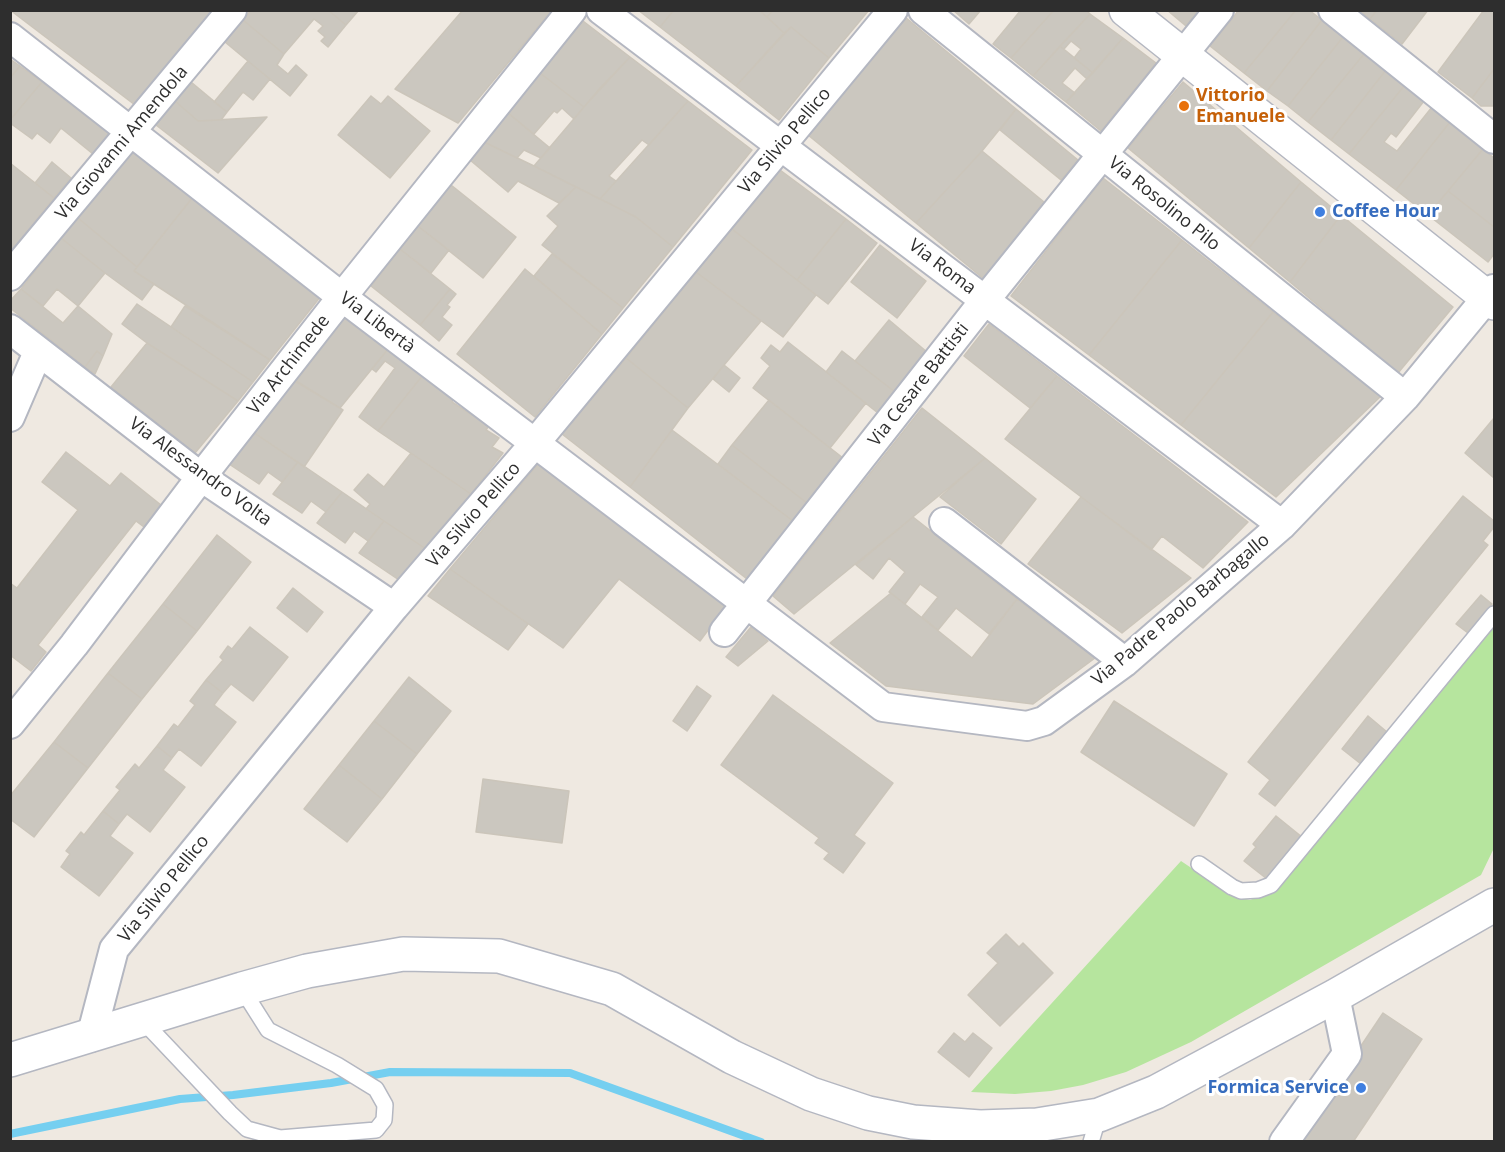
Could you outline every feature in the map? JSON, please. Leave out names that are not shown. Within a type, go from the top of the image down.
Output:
[{"type":"main road","points":[[1126,10],[1492,297]]},
{"type":"main road","points":[[10,1060],[307,971],[403,954],[499,956],[612,989],[732,1057],[811,1094],[912,1127],[1037,1125],[1095,1128],[1156,1092],[1335,996],[1494,905]]},
{"type":"street","name":"Via Giovanni Amendola","points":[[10,276],[232,10]]},
{"type":"street","name":"Via Archimede","points":[[10,724],[74,645],[201,477],[342,297],[572,10]]},
{"type":"street","name":"Via Roma","points":[[601,10],[1282,525]]},
{"type":"street","name":"Via Silvio Pellico","points":[[90,1037],[114,949],[394,607],[535,443],[893,10]]},
{"type":"street","name":"Via Rosolino Pilo","points":[[923,10],[1405,397]]},
{"type":"street","name":"Via Cesare Battisti","points":[[724,632],[985,300],[1219,10]]},
{"type":"street","points":[[1333,10],[1494,139]]},
{"type":"street","name":"Via Libertà","points":[[10,37],[133,131],[342,297],[747,603]]},
{"type":"street","name":"Via Padre Paolo Barbagallo","points":[[747,603],[883,707],[1028,726],[1044,721],[1125,662],[1282,525],[1405,397],[1492,297]]},
{"type":"street","name":"Via Alessandro Volta","points":[[10,329],[201,477],[394,607]]},
{"type":"street","points":[[10,417],[38,352]]},
{"type":"street","points":[[944,522],[1125,662]]},
{"type":"street","points":[[1284,1142],[1347,1054],[1335,996]]},
{"type":"lane","points":[[1199,864],[1241,891],[1258,890],[1271,885],[1494,614]]},
{"type":"lane","points":[[142,1020],[247,1129],[280,1138],[376,1130],[384,1120],[385,1105],[376,1089],[337,1065],[268,1030],[242,989]]},
{"type":"green space","points":[[1494,624],[1494,848],[1481,875],[1191,1042],[1126,1072],[1083,1085],[1051,1091],[1015,1094],[971,1092],[1181,861],[1233,896],[1250,900],[1267,894],[1287,878]]},
{"type":"building","points":[[10,10],[213,10],[135,105]]},
{"type":"building","points":[[251,10],[328,10],[346,25],[328,47],[321,41],[325,37],[318,31],[323,26],[314,19],[284,54],[243,20]]},
{"type":"building","points":[[328,10],[359,10],[346,25]]},
{"type":"building","points":[[463,10],[552,10],[458,123],[395,89]]},
{"type":"building","points":[[638,10],[673,10],[673,11],[660,27]]},
{"type":"building","points":[[674,10],[759,10],[784,33],[736,86],[660,27]]},
{"type":"building","points":[[759,10],[773,10],[767,17]]},
{"type":"building","points":[[773,10],[869,10],[829,58],[791,27],[784,33],[767,17]]},
{"type":"building","points":[[953,10],[981,10],[969,24]]},
{"type":"building","points":[[1021,10],[1054,10],[1011,58],[993,44]]},
{"type":"building","points":[[1054,10],[1086,10],[1090,14],[1033,76],[1011,58]]},
{"type":"building","points":[[1167,10],[1199,10],[1186,26]]},
{"type":"building","points":[[1239,10],[1296,10],[1244,73],[1210,46]]},
{"type":"building","points":[[1296,10],[1309,10],[1322,20],[1267,91],[1244,73]]},
{"type":"building","points":[[1359,10],[1377,10],[1370,19]]},
{"type":"building","points":[[1377,10],[1428,10],[1402,44],[1370,19]]},
{"type":"building","points":[[1484,10],[1494,10],[1494,69],[1472,98],[1438,72]]},
{"type":"building","points":[[1090,14],[1123,38],[1093,73],[1074,58],[1081,49],[1071,41],[1064,49],[1060,46]]},
{"type":"building","points":[[905,17],[1016,109],[982,151],[916,223],[808,135]]},
{"type":"building","points":[[243,20],[284,54],[277,65],[288,74],[296,65],[307,75],[290,96],[225,42]]},
{"type":"building","points":[[1322,20],[1343,37],[1288,106],[1267,91]]},
{"type":"building","points":[[583,21],[630,57],[584,107],[540,73]]},
{"type":"building","points":[[791,27],[829,58],[779,120],[736,86]]},
{"type":"building","points":[[1343,37],[1364,54],[1308,122],[1288,106]]},
{"type":"building","points":[[1123,38],[1156,63],[1101,131],[1066,102]]},
{"type":"building","points":[[1060,46],[1093,73],[1087,79],[1075,68],[1062,83],[1075,93],[1066,102],[1033,76]]},
{"type":"building","points":[[1364,54],[1386,70],[1331,140],[1308,122]]},
{"type":"building","points":[[630,57],[688,101],[649,145],[642,140],[609,176],[616,181],[600,199],[534,166],[600,88]]},
{"type":"building","points":[[10,59],[20,66],[10,78]]},
{"type":"building","points":[[248,61],[270,79],[253,100],[243,92],[227,112],[214,102]]},
{"type":"building","points":[[20,66],[42,82],[10,120],[10,78]]},
{"type":"building","points":[[1494,69],[1494,106],[1481,106],[1472,98]]},
{"type":"building","points":[[1386,70],[1404,86],[1349,154],[1331,140]]},
{"type":"building","points":[[540,73],[584,107],[574,119],[562,108],[557,113],[554,111],[534,134],[508,113]]},
{"type":"building","points":[[42,82],[110,134],[93,154],[61,128],[50,143],[37,133],[32,139],[10,123],[10,120]]},
{"type":"building","points":[[191,82],[227,112],[221,120],[198,121],[175,101]]},
{"type":"building","points":[[1183,82],[1301,182],[1249,248],[1128,148]]},
{"type":"building","points":[[1404,86],[1424,101],[1396,137],[1391,133],[1384,142],[1397,151],[1432,107],[1450,122],[1396,190],[1349,154]]},
{"type":"building","points":[[371,96],[381,104],[388,96],[430,131],[390,178],[338,135]]},
{"type":"building","points":[[175,101],[198,121],[267,117],[218,173],[156,125]]},
{"type":"building","points":[[688,101],[752,150],[673,247],[636,217],[600,199]]},
{"type":"building","points":[[1016,109],[1078,160],[1061,180],[1000,130]]},
{"type":"building","points":[[508,113],[550,148],[541,158],[524,150],[517,158],[484,142]]},
{"type":"building","points":[[1450,122],[1483,149],[1428,215],[1396,190]]},
{"type":"building","points":[[484,142],[576,187],[559,203],[518,181],[508,192],[470,160]]},
{"type":"building","points":[[1483,149],[1494,158],[1494,227],[1448,191]]},
{"type":"building","points":[[133,151],[193,197],[137,267],[78,218]]},
{"type":"building","points":[[982,151],[1044,202],[984,279],[916,223]]},
{"type":"building","points":[[52,162],[71,178],[54,198],[35,183]]},
{"type":"building","points":[[10,163],[54,198],[10,253]]},
{"type":"building","points":[[780,170],[846,219],[797,280],[732,229]]},
{"type":"building","points":[[1103,178],[1182,240],[1089,355],[1011,296]]},
{"type":"building","points":[[1301,182],[1341,215],[1290,282],[1249,248]]},
{"type":"building","points":[[451,185],[516,237],[483,278],[418,226]]},
{"type":"building","points":[[576,187],[636,217],[673,247],[623,308],[542,245],[558,226],[547,216]]},
{"type":"building","points":[[1448,191],[1494,227],[1494,254],[1488,262],[1428,215]]},
{"type":"building","points":[[193,197],[321,296],[270,360],[134,271]]},
{"type":"building","points":[[1341,215],[1453,307],[1398,373],[1290,282]]},
{"type":"building","points":[[78,218],[137,267],[134,271],[154,284],[142,300],[61,238]]},
{"type":"building","points":[[846,219],[877,243],[828,304],[797,280]]},
{"type":"building","points":[[418,226],[449,250],[431,273],[400,249]]},
{"type":"building","points":[[732,229],[816,295],[783,337],[696,272]]},
{"type":"building","points":[[61,238],[105,273],[78,306],[57,289],[43,306],[21,289]]},
{"type":"building","points":[[1182,240],[1273,312],[1181,425],[1089,355]]},
{"type":"building","points":[[880,245],[926,281],[897,318],[851,282]]},
{"type":"building","points":[[400,249],[450,289],[420,325],[371,286]]},
{"type":"building","points":[[552,254],[623,308],[602,334],[534,276]]},
{"type":"building","points":[[525,269],[602,334],[535,417],[457,354]]},
{"type":"building","points":[[696,272],[761,321],[688,408],[626,358]]},
{"type":"building","points":[[21,289],[63,323],[78,306],[112,334],[103,356],[97,351],[85,367],[10,308],[10,301]]},
{"type":"building","points":[[450,289],[456,294],[447,305],[450,307],[442,317],[452,325],[439,341],[420,325]]},
{"type":"building","points":[[137,304],[253,382],[238,401],[147,343],[122,324]]},
{"type":"building","points":[[185,306],[270,360],[253,382],[171,327]]},
{"type":"building","points":[[1273,312],[1381,396],[1276,497],[1181,425]]},
{"type":"building","points":[[345,317],[388,349],[340,408],[296,381]]},
{"type":"building","points":[[889,320],[927,352],[895,392],[855,361]]},
{"type":"building","points":[[989,324],[1057,376],[1030,408],[964,356]]},
{"type":"building","points":[[788,342],[866,403],[830,448],[753,388],[770,366],[761,358],[771,345],[780,352]]},
{"type":"building","points":[[147,343],[238,401],[195,453],[111,387]]},
{"type":"building","points":[[388,349],[423,375],[378,431],[359,417],[395,368],[385,361],[376,372],[372,369]]},
{"type":"building","points":[[97,351],[103,356],[95,374],[85,367]]},
{"type":"building","points":[[842,351],[895,392],[878,413],[826,372]]},
{"type":"building","points":[[626,358],[688,408],[630,487],[562,434]]},
{"type":"building","points":[[724,365],[740,378],[729,392],[713,379]]},
{"type":"building","points":[[423,375],[454,398],[452,402],[490,424],[486,430],[499,438],[492,447],[503,453],[471,494],[378,431]]},
{"type":"building","points":[[1057,376],[1248,522],[1203,568],[1162,536],[1151,550],[1005,439]]},
{"type":"building","points":[[293,380],[343,410],[304,467],[253,432]]},
{"type":"building","points":[[769,400],[843,458],[807,503],[732,445]]},
{"type":"building","points":[[922,408],[985,458],[794,614],[773,596]]},
{"type":"building","points":[[1494,418],[1494,478],[1465,453]]},
{"type":"building","points":[[672,430],[793,521],[747,579],[630,487]]},
{"type":"building","points":[[253,432],[298,462],[282,482],[268,472],[259,484],[229,464]]},
{"type":"building","points":[[732,445],[807,503],[793,521],[718,464]]},
{"type":"building","points":[[66,452],[110,486],[121,473],[161,505],[144,527],[136,521],[38,645],[46,652],[31,671],[10,655],[10,583],[17,588],[78,510],[42,482]]},
{"type":"building","points":[[411,453],[471,494],[426,549],[366,509],[370,504],[354,490],[368,474],[384,487]]},
{"type":"building","points":[[985,458],[1036,499],[1001,544],[940,497]]},
{"type":"building","points":[[298,462],[342,492],[326,512],[311,501],[302,513],[273,494]]},
{"type":"building","points":[[538,464],[726,606],[700,641],[619,579],[563,648],[450,569]]},
{"type":"building","points":[[342,492],[384,521],[368,541],[354,531],[345,543],[317,523]]},
{"type":"building","points":[[1463,496],[1494,521],[1494,527],[1483,541],[1488,545],[1275,806],[1259,794],[1270,780],[1248,762]]},
{"type":"building","points":[[1081,497],[1191,578],[1122,633],[1028,564]]},
{"type":"building","points":[[913,517],[1017,599],[989,634],[956,608],[938,630],[922,617],[938,597],[920,584],[905,604],[889,592],[905,572],[889,558],[873,579],[856,565]]},
{"type":"building","points":[[384,521],[426,549],[399,580],[359,553]]},
{"type":"building","points":[[217,535],[251,562],[197,631],[163,604]]},
{"type":"building","points":[[450,569],[528,624],[508,650],[428,596]]},
{"type":"building","points":[[293,588],[323,612],[307,632],[277,608]]},
{"type":"building","points":[[891,593],[972,658],[1017,599],[1095,658],[1033,704],[886,686],[830,643]]},
{"type":"building","points":[[1481,595],[1492,604],[1468,633],[1456,624]]},
{"type":"building","points":[[163,604],[197,631],[142,699],[108,673]]},
{"type":"building","points":[[250,627],[288,657],[253,701],[231,684],[223,693],[206,680],[223,660],[220,657],[228,646],[232,649]]},
{"type":"building","points":[[751,627],[768,641],[738,666],[726,657]]},
{"type":"building","points":[[108,673],[142,699],[88,768],[54,742]]},
{"type":"building","points":[[409,677],[451,711],[417,754],[374,721]]},
{"type":"building","points":[[206,680],[223,693],[214,705],[236,722],[201,766],[179,749],[172,758],[157,746],[174,724],[178,727],[195,705],[190,701]]},
{"type":"building","points":[[697,686],[711,696],[687,731],[673,721]]},
{"type":"building","points":[[773,695],[893,783],[854,835],[865,843],[843,873],[824,859],[829,853],[815,843],[819,838],[721,765]]},
{"type":"building","points":[[1114,701],[1227,774],[1194,826],[1081,752]]},
{"type":"building","points":[[1368,716],[1387,732],[1361,764],[1342,749]]},
{"type":"building","points":[[374,721],[417,754],[382,799],[339,765]]},
{"type":"building","points":[[54,742],[88,768],[34,837],[10,819],[10,796]]},
{"type":"building","points":[[157,746],[172,758],[163,770],[185,787],[150,832],[127,814],[119,824],[103,811],[120,790],[116,787],[135,764],[139,768]]},
{"type":"building","points":[[339,765],[382,799],[347,842],[304,809]]},
{"type":"building","points":[[483,779],[569,791],[562,843],[476,832]]},
{"type":"building","points":[[103,811],[119,824],[110,836],[133,853],[99,896],[61,867],[70,854],[66,851],[81,832],[84,835]]},
{"type":"building","points":[[1276,816],[1302,837],[1267,879],[1244,861],[1256,847],[1253,844]]},
{"type":"building","points":[[1006,934],[1019,947],[1023,943],[1053,973],[1000,1026],[968,995],[998,963],[987,953]]},
{"type":"building","name":"Formica Service","points":[[1383,1013],[1422,1039],[1353,1142],[1306,1142],[1300,1137]]},
{"type":"building","points":[[954,1033],[965,1042],[973,1033],[992,1048],[969,1077],[938,1052]]},
{"type":"waterway","points":[[10,1134],[180,1099],[331,1083],[390,1072],[570,1073],[761,1142]]},
{"type":"place","name":"Vittorio Emanuele","points":[[1184,106]]},
{"type":"place","name":"Coffee Hour","points":[[1320,212]]},
{"type":"place","name":"Formica Service","points":[[1361,1088]]}]
